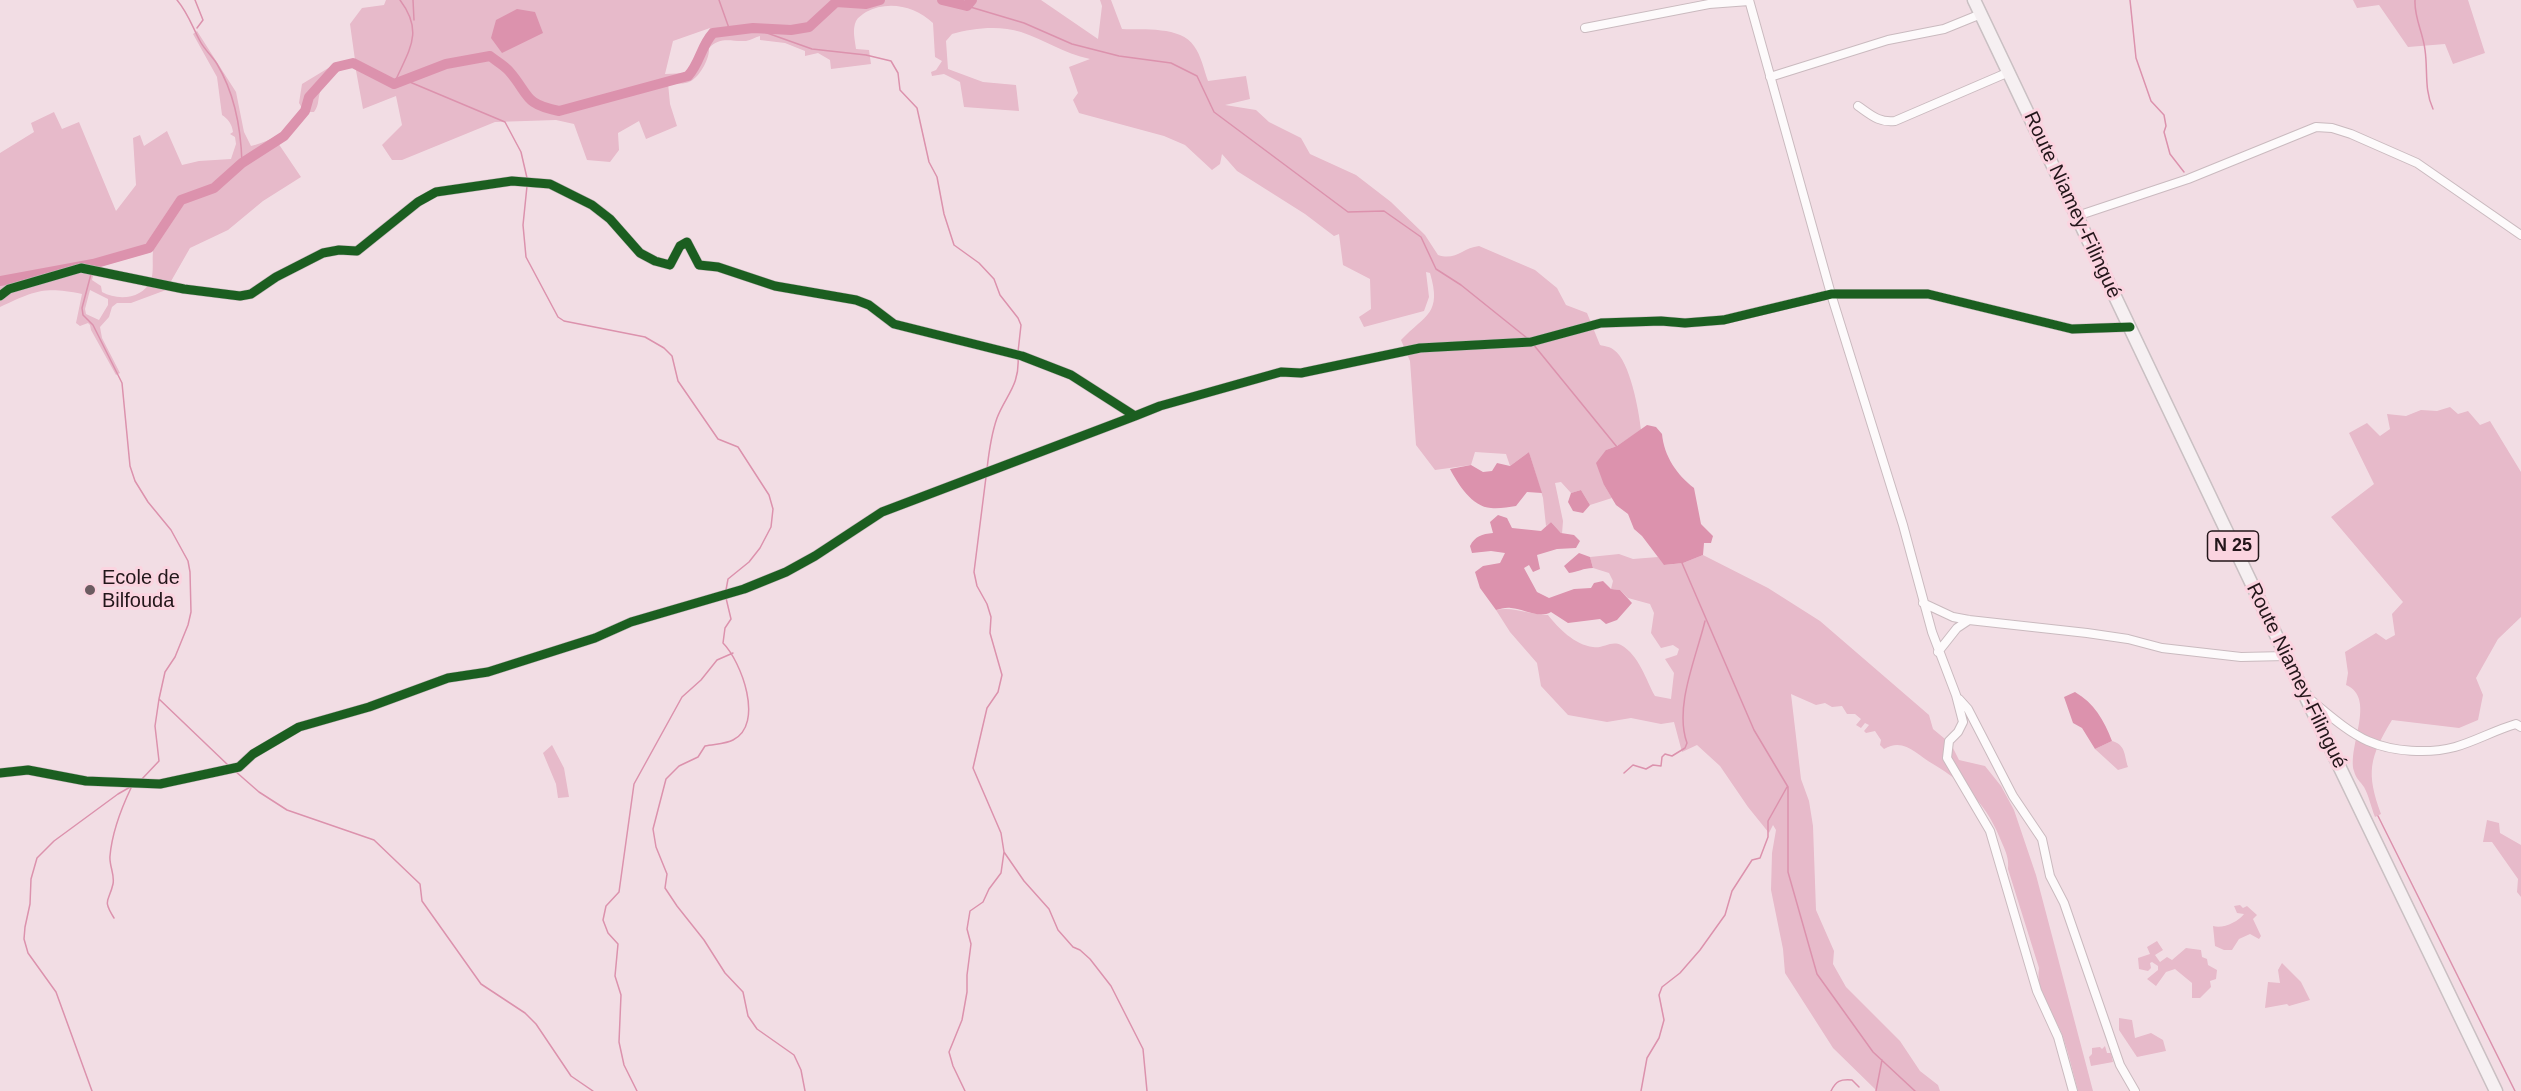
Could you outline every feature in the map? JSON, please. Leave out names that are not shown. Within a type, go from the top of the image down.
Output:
[{"type":"main road","name":"Route Niamey-Filingué","points":[[1974,0],[2304,694],[2496,1091]]},
{"type":"street","points":[[1585,28],[1709,4],[1749,0],[1832,294],[1904,525],[1923,603],[1938,652],[1956,695],[1963,722],[1958,732],[1949,741],[1946,750],[1947,758],[1990,831],[2037,991],[2058,1037],[2073,1091]]},
{"type":"street","points":[[1770,77],[1888,40],[1944,29],[1981,14]]},
{"type":"street","points":[[1858,106],[1878,121],[1895,121],[2009,72]]},
{"type":"street","points":[[2077,216],[2188,179],[2316,127],[2323,127],[2351,134],[2417,163],[2521,235]]},
{"type":"street","points":[[0,296],[9,289],[81,268],[211,294],[245,295],[323,253],[339,250],[357,251],[418,202],[436,192],[512,181],[550,184],[592,205],[610,219],[640,253],[655,261],[670,265],[681,246],[687,242],[699,265],[718,267],[775,285],[856,300],[869,305],[894,324],[1022,356],[1071,375],[1135,416]]},
{"type":"street","points":[[0,773],[28,770],[86,781],[160,784],[239,767],[260,749],[299,727],[369,707],[448,678],[488,672],[596,638],[631,622],[744,589],[786,572],[815,556],[882,512],[1161,406],[1281,372],[1301,373],[1420,348],[1531,342],[1601,323],[1661,321],[1685,323],[1723,320],[1832,294],[1928,294],[2072,329],[2130,327]]},
{"type":"street","points":[[1923,603],[1953,617],[1969,620],[2097,634],[2162,648],[2241,657],[2286,656]]},
{"type":"street","points":[[1938,652],[1957,628],[1969,620]]},
{"type":"street","points":[[2304,694],[2353,732],[2369,741],[2391,747],[2421,751],[2453,747],[2498,729],[2516,724],[2521,727]]},
{"type":"street","points":[[1956,695],[1968,709],[2013,796],[2042,839],[2050,876],[2064,903],[2120,1065],[2135,1091]]},
{"type":"shaded area","points":[[386,0],[1041,0],[1098,39],[1102,6],[1100,0],[1111,0],[1122,29],[1161,30],[1180,35],[1188,40],[1199,54],[1208,81],[1246,76],[1250,99],[1225,105],[1256,110],[1269,122],[1301,138],[1310,154],[1356,175],[1391,202],[1425,235],[1438,255],[1450,256],[1479,246],[1535,270],[1557,288],[1566,305],[1587,313],[1600,345],[1613,349],[1620,356],[1633,387],[1641,430],[1617,446],[1606,450],[1604,485],[1612,498],[1590,505],[1581,490],[1571,493],[1561,482],[1555,483],[1563,521],[1562,534],[1551,522],[1546,526],[1543,498],[1529,452],[1510,466],[1506,454],[1475,452],[1471,465],[1435,470],[1416,445],[1410,361],[1401,340],[1424,318],[1433,305],[1430,273],[1426,272],[1429,297],[1424,311],[1364,327],[1359,317],[1371,309],[1370,279],[1343,265],[1339,234],[1334,236],[1305,214],[1237,171],[1222,154],[1220,164],[1212,170],[1185,145],[1164,136],[1079,113],[1073,100],[1078,93],[1069,67],[1090,59],[1013,30],[986,28],[952,34],[946,41],[948,69],[983,82],[1016,85],[1019,111],[964,107],[960,82],[944,74],[932,76],[931,72],[936,70],[942,61],[935,57],[933,23],[918,12],[892,6],[874,8],[856,21],[854,31],[856,49],[869,50],[871,64],[831,69],[830,60],[818,53],[805,56],[805,51],[785,43],[760,40],[760,36],[746,41],[722,41],[713,44],[709,48],[704,66],[694,79],[680,84],[668,83],[670,104],[677,126],[646,139],[639,121],[618,133],[619,150],[610,162],[587,160],[574,124],[556,120],[495,122],[402,160],[392,160],[382,145],[402,125],[396,96],[363,109],[355,65],[350,66],[335,74],[323,85],[314,112],[309,112],[285,139],[278,143],[301,177],[263,201],[228,230],[190,248],[166,290],[131,303],[117,303],[112,307],[109,317],[100,327],[102,338],[120,373],[116,375],[90,325],[88,323],[80,326],[76,323],[82,294],[48,290],[22,297],[0,307],[0,153],[34,132],[31,123],[54,112],[62,129],[79,122],[116,211],[136,185],[133,138],[140,135],[144,146],[167,131],[182,165],[199,161],[231,159],[236,144],[235,137],[230,134],[233,132],[231,124],[222,115],[217,77],[193,34],[197,31],[236,92],[244,132],[251,146],[275,137],[291,123],[302,108],[299,103],[302,84],[335,64],[355,60],[350,24],[362,8],[384,5]],"holes":[[[710,28],[692,69],[688,73],[665,74],[673,41]],[[153,251],[151,280],[136,295],[115,297],[102,292],[101,286],[92,280],[95,268]],[[90,290],[108,299],[108,305],[99,320],[86,314],[85,309]]]},
{"type":"shaded area","points":[[2353,0],[2468,0],[2485,53],[2453,64],[2445,44],[2408,47],[2379,5],[2357,8]]},
{"type":"shaded area","points":[[517,9],[535,12],[543,33],[502,53],[491,38],[496,20]]},
{"type":"shaded area","points":[[2450,407],[2458,414],[2468,411],[2480,425],[2490,421],[2521,472],[2521,617],[2498,639],[2476,678],[2483,695],[2478,720],[2459,728],[2392,720],[2378,745],[2372,766],[2373,787],[2381,814],[2375,817],[2366,790],[2354,771],[2354,749],[2360,712],[2355,691],[2346,685],[2348,673],[2345,652],[2376,633],[2386,640],[2395,635],[2392,614],[2403,602],[2331,517],[2374,484],[2349,433],[2367,423],[2380,436],[2390,429],[2387,414],[2406,416],[2421,410],[2437,411]]},
{"type":"shaded area","points":[[1647,425],[1656,427],[1662,434],[1665,450],[1672,464],[1694,488],[1701,524],[1713,536],[1711,543],[1704,543],[1703,555],[1683,563],[1664,565],[1634,529],[1628,514],[1616,505],[1604,485],[1596,463],[1606,450],[1617,446]]},
{"type":"shaded area","points":[[1529,452],[1542,493],[1527,492],[1516,506],[1494,508],[1478,504],[1461,488],[1450,469],[1471,465],[1483,472],[1492,471],[1497,463],[1510,466]]},
{"type":"shaded area","points":[[1581,490],[1590,505],[1583,513],[1573,511],[1568,502],[1571,493]]},
{"type":"shaded area","points":[[1498,515],[1507,518],[1512,528],[1541,531],[1551,522],[1561,533],[1574,535],[1580,541],[1576,548],[1557,549],[1537,555],[1540,569],[1533,572],[1529,565],[1524,568],[1537,592],[1549,598],[1574,589],[1591,588],[1594,583],[1603,581],[1611,589],[1620,590],[1632,603],[1617,620],[1606,624],[1600,619],[1568,623],[1551,612],[1536,614],[1509,608],[1496,610],[1480,588],[1475,572],[1483,566],[1500,563],[1505,553],[1491,551],[1472,553],[1470,546],[1479,536],[1493,533],[1490,522]]},
{"type":"shaded area","points":[[1579,553],[1590,557],[1593,568],[1569,573],[1564,566]]},
{"type":"shaded area","points":[[1619,554],[1633,559],[1658,557],[1665,565],[1683,563],[1703,555],[1768,588],[1820,621],[1929,715],[1933,729],[1951,744],[1959,760],[1985,766],[2001,786],[2014,810],[2036,875],[2093,1091],[2078,1091],[2060,1028],[2046,1003],[2040,986],[2039,968],[2008,869],[2006,853],[1983,807],[1956,780],[1910,749],[1898,745],[1884,749],[1875,731],[1866,733],[1864,731],[1869,725],[1865,723],[1861,728],[1856,725],[1861,719],[1855,714],[1847,714],[1842,706],[1832,707],[1825,703],[1816,705],[1791,694],[1801,779],[1809,801],[1813,826],[1816,910],[1834,951],[1833,964],[1846,987],[1900,1041],[1920,1071],[1938,1085],[1940,1091],[1877,1091],[1833,1048],[1785,973],[1783,949],[1771,890],[1772,853],[1776,830],[1773,825],[1769,833],[1720,766],[1697,745],[1682,752],[1674,722],[1661,724],[1631,718],[1607,722],[1568,715],[1541,686],[1537,663],[1510,632],[1496,610],[1509,609],[1548,615],[1568,635],[1586,646],[1597,647],[1614,643],[1621,645],[1637,661],[1655,696],[1671,699],[1674,673],[1665,659],[1677,655],[1679,649],[1673,645],[1661,648],[1651,633],[1654,613],[1650,604],[1628,598],[1620,590],[1611,589],[1613,581],[1609,573],[1593,568],[1590,557]]},
{"type":"shaded area","points":[[2075,692],[2088,701],[2098,713],[2112,741],[2095,749],[2082,728],[2073,723],[2064,697]]},
{"type":"shaded area","points":[[2112,741],[2122,748],[2128,767],[2118,770],[2095,749]]},
{"type":"shaded area","points":[[552,745],[564,768],[569,797],[558,798],[556,784],[543,753]]},
{"type":"shaded area","points":[[2487,820],[2499,823],[2500,833],[2521,845],[2521,897],[2517,892],[2518,879],[2492,842],[2483,842]]},
{"type":"shaded area","points":[[2240,905],[2243,908],[2247,906],[2257,915],[2253,919],[2261,936],[2259,939],[2250,934],[2239,939],[2232,950],[2224,950],[2215,946],[2213,926],[2226,926],[2238,920],[2244,914],[2237,913],[2234,906]]},
{"type":"shaded area","points":[[2157,941],[2163,950],[2155,955],[2160,962],[2167,957],[2172,960],[2186,948],[2201,950],[2202,957],[2207,959],[2208,965],[2217,970],[2216,979],[2210,981],[2211,987],[2200,998],[2192,998],[2192,983],[2175,969],[2166,972],[2156,986],[2147,979],[2158,970],[2158,966],[2152,962],[2148,971],[2139,969],[2138,958],[2150,954],[2147,947]]},
{"type":"shaded area","points":[[2282,963],[2301,982],[2310,1000],[2289,1006],[2287,1004],[2265,1008],[2268,982],[2280,983],[2278,970]]},
{"type":"shaded area","points":[[2119,1018],[2132,1020],[2135,1038],[2151,1033],[2163,1040],[2166,1051],[2137,1057],[2119,1030]]},
{"type":"shaded area","points":[[2105,1046],[2107,1053],[2111,1053],[2113,1062],[2091,1066],[2089,1057],[2092,1054],[2092,1048],[2102,1049]]},
{"type":"waterway","points":[[177,0],[202,44],[217,64],[228,87],[238,125],[242,163]]},
{"type":"waterway","points":[[195,0],[203,20],[197,28]]},
{"type":"waterway","points":[[394,84],[409,52],[413,32],[412,22],[400,0]]},
{"type":"waterway","points":[[413,0],[414,20]]},
{"type":"waterway","points":[[719,0],[730,31]]},
{"type":"waterway","points":[[0,281],[93,264],[149,248],[181,200],[214,188],[242,163],[284,136],[305,111],[309,97],[336,67],[353,63],[394,84],[446,64],[490,56],[507,69],[533,102],[559,111],[688,76],[713,33],[753,28],[791,30],[809,27],[836,2],[866,4],[880,0]]},
{"type":"waterway","points":[[942,0],[967,6],[972,0]]},
{"type":"waterway","points":[[2130,0],[2136,58],[2151,101],[2164,115],[2166,126],[2164,132],[2170,154],[2184,172]]},
{"type":"waterway","points":[[2415,0],[2425,50],[2428,95],[2433,109]]},
{"type":"waterway","points":[[967,6],[1024,23],[1072,44],[1119,56],[1171,63],[1197,76],[1214,112],[1348,212],[1384,211],[1421,237],[1436,269],[1461,285],[1527,338]]},
{"type":"waterway","points":[[753,28],[812,49],[866,55],[891,61],[898,73],[900,90],[917,108],[929,162],[937,177],[944,214],[954,245],[979,263],[994,279],[1000,295],[1018,318],[1021,325],[1018,352]]},
{"type":"waterway","points":[[405,80],[505,122],[521,152],[527,178]]},
{"type":"waterway","points":[[527,186],[523,225],[526,257],[558,317],[564,321],[645,337],[664,348],[672,356],[678,381],[718,439],[738,447],[769,495],[773,509],[771,527],[760,548],[749,562],[728,579],[726,590]]},
{"type":"waterway","points":[[91,274],[82,308],[83,315],[93,325],[122,383],[130,466],[135,481],[148,502],[171,530],[188,561],[190,572],[191,612],[188,625],[175,657],[165,672],[159,699],[155,726],[159,761],[141,780]]},
{"type":"waterway","points":[[1533,344],[1617,447]]},
{"type":"waterway","points":[[987,469],[993,431],[1015,383],[1018,357]]},
{"type":"waterway","points":[[965,1091],[949,1052],[962,1020],[967,992],[971,944],[967,929],[970,911],[983,902],[1001,873],[1004,852],[1001,833],[973,768],[987,708],[998,692],[1002,675],[990,633],[991,617],[977,586],[974,572],[986,477]]},
{"type":"waterway","points":[[1682,563],[1754,730],[1788,787],[1788,872],[1817,974],[1873,1052],[1915,1091]]},
{"type":"waterway","points":[[726,598],[731,619],[725,628],[723,643],[743,677],[749,707],[747,721],[742,732],[733,740],[705,746],[698,757],[679,766],[666,779],[653,829],[656,847],[667,874],[665,888],[704,940],[725,973],[743,992],[748,1016],[757,1029],[794,1055],[801,1070],[805,1091]]},
{"type":"waterway","points":[[1624,773],[1633,765],[1646,769],[1653,765],[1661,766],[1662,757],[1665,754],[1672,756],[1685,748],[1687,743],[1683,714],[1685,698],[1705,621]]},
{"type":"waterway","points":[[637,1091],[624,1065],[619,1042],[621,995],[615,976],[618,944],[608,933],[603,920],[606,906],[619,892],[634,784],[682,697],[701,680],[717,660],[733,653]]},
{"type":"waterway","points":[[159,699],[229,766]]},
{"type":"waterway","points":[[235,771],[259,792],[287,810],[374,840],[420,884],[422,901],[481,984],[525,1013],[536,1024],[571,1076],[593,1091]]},
{"type":"waterway","points":[[92,1091],[56,992],[28,953],[24,939],[30,904],[31,879],[37,858],[54,841],[132,786]]},
{"type":"waterway","points":[[1641,1091],[1647,1058],[1659,1038],[1664,1020],[1659,995],[1662,987],[1680,973],[1725,915],[1732,891],[1752,860],[1760,858],[1768,837],[1768,821],[1787,787]]},
{"type":"waterway","points":[[114,918],[107,904],[113,881],[111,847],[131,788]]},
{"type":"waterway","points":[[2378,816],[2515,1091]]},
{"type":"waterway","points":[[1004,852],[1024,881],[1049,909],[1058,930],[1073,947],[1090,959],[1111,986],[1143,1049],[1147,1091]]},
{"type":"waterway","points":[[1876,1091],[1882,1060]]},
{"type":"waterway","points":[[1831,1091],[1839,1081],[1844,1080],[1852,1080],[1859,1087]]},
{"type":"cycle path","points":[[0,296],[9,289],[81,268],[184,289],[240,296],[251,294],[276,277],[323,253],[339,250],[357,251],[418,202],[436,192],[512,181],[550,184],[592,205],[610,219],[640,253],[655,261],[670,265],[680,246],[687,242],[699,265],[718,267],[775,286],[856,300],[869,305],[894,324],[1022,356],[1071,375],[1135,416],[1160,406],[1281,372],[1301,373],[1420,348],[1531,342],[1601,323],[1661,321],[1685,323],[1723,320],[1831,294],[1928,294],[2072,329],[2130,327]]},
{"type":"cycle path","points":[[0,773],[28,770],[86,781],[160,784],[239,767],[253,754],[299,727],[369,707],[448,678],[488,672],[595,638],[631,622],[744,589],[786,572],[815,556],[882,512],[1135,416]]},
{"type":"place","name":"Ecole de Bilfouda","points":[[90,590]]}]
